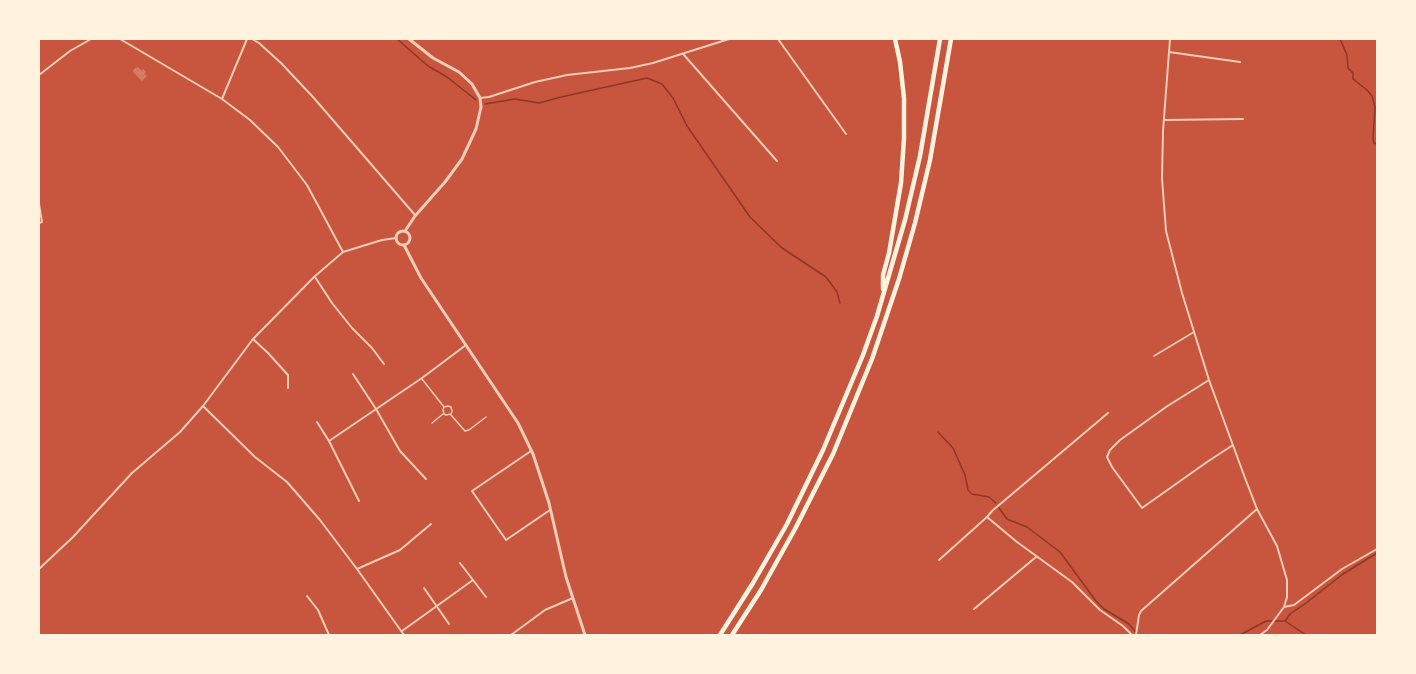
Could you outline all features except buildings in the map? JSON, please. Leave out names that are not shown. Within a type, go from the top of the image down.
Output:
[{"type":"highway","points":[[883,295],[884,275],[901,183],[904,138],[904,98],[896,39]]},
{"type":"highway","points":[[720,635],[776,544],[823,450],[863,355],[905,220],[920,156],[940,39]]},
{"type":"highway","points":[[732,635],[761,590],[795,529],[833,454],[872,359],[915,223],[930,160],[951,39]]},
{"type":"street","points":[[39,75],[70,51],[91,39]]},
{"type":"street","points":[[120,39],[222,99],[250,120],[278,147],[307,185],[343,252]]},
{"type":"street","points":[[222,99],[247,39]]},
{"type":"street","points":[[252,39],[259,43],[313,97],[415,216]]},
{"type":"street","points":[[396,238],[399,232],[405,231],[462,159],[476,129],[481,107],[480,98],[472,84],[459,72],[433,58],[409,39]]},
{"type":"street","points":[[480,98],[535,81],[630,68],[729,39]]},
{"type":"street","points":[[778,39],[846,134]]},
{"type":"street","points":[[1170,39],[1162,178],[1166,231],[1182,293],[1209,380],[1257,509],[1277,546],[1285,570],[1288,589],[1284,607],[1267,630],[1260,635]]},
{"type":"street","points":[[1169,52],[1240,62]]},
{"type":"street","points":[[684,54],[777,162]]},
{"type":"street","points":[[1164,120],[1243,118]]},
{"type":"street","points":[[39,204],[42,222],[39,223]]},
{"type":"street","points":[[404,245],[410,238],[405,231]]},
{"type":"street","points":[[39,569],[73,537],[132,473],[180,432],[203,406],[253,339],[315,277],[343,252],[396,238]]},
{"type":"street","points":[[396,238],[404,245],[422,278],[518,423],[531,451],[550,510],[566,577],[585,635]]},
{"type":"street","points":[[315,277],[332,303],[384,364]]},
{"type":"street","points":[[253,339],[288,375],[288,388]]},
{"type":"street","points":[[328,441],[422,378],[466,345]]},
{"type":"street","points":[[352,374],[400,451],[426,479]]},
{"type":"street","points":[[1209,380],[1120,440],[1110,450],[1107,457],[1142,508],[1233,445]]},
{"type":"street","points":[[203,406],[255,457],[287,482],[320,520],[404,635]]},
{"type":"street","points":[[939,560],[992,511],[1108,413]]},
{"type":"street","points":[[317,422],[359,501]]},
{"type":"street","points":[[531,451],[472,492],[506,540],[550,510]]},
{"type":"street","points":[[1136,635],[1141,611],[1257,509]]},
{"type":"street","points":[[987,517],[1035,557],[1072,582],[1100,610],[1132,635]]},
{"type":"street","points":[[357,569],[400,550],[431,524]]},
{"type":"street","points":[[1284,607],[1294,605],[1342,569],[1377,549]]},
{"type":"street","points":[[974,609],[1035,557]]},
{"type":"street","points":[[460,563],[486,597]]},
{"type":"street","points":[[402,631],[473,580]]},
{"type":"street","points":[[424,588],[449,624]]},
{"type":"street","points":[[307,596],[318,610],[329,635]]},
{"type":"street","points":[[511,635],[545,610],[573,598]]},
{"type":"lane","points":[[1154,356],[1194,332]]},
{"type":"lane","points":[[422,378],[444,407],[444,414]]},
{"type":"lane","points":[[444,407],[451,407],[451,414],[465,431],[486,417]]},
{"type":"lane","points":[[432,423],[444,414],[448,416],[451,414]]},
{"type":"waterway","points":[[397,39],[428,66],[447,77],[476,100]]},
{"type":"waterway","points":[[1340,39],[1347,55],[1348,68],[1353,73],[1353,79],[1372,96],[1375,107],[1373,138],[1374,143],[1377,144]]},
{"type":"waterway","points":[[485,104],[515,99],[539,103],[647,78],[662,84],[673,98],[687,126],[750,217],[782,248],[826,277],[837,292],[840,303]]},
{"type":"waterway","points":[[938,432],[953,448],[965,475],[968,490],[972,494],[989,497],[996,503]]},
{"type":"waterway","points":[[999,508],[1007,519],[1027,527],[1060,552],[1096,601],[1104,609],[1129,624],[1138,635]]},
{"type":"waterway","points":[[1285,621],[1290,614],[1343,574],[1377,553]]},
{"type":"waterway","points":[[1240,635],[1266,621],[1285,621],[1306,635]]}]
